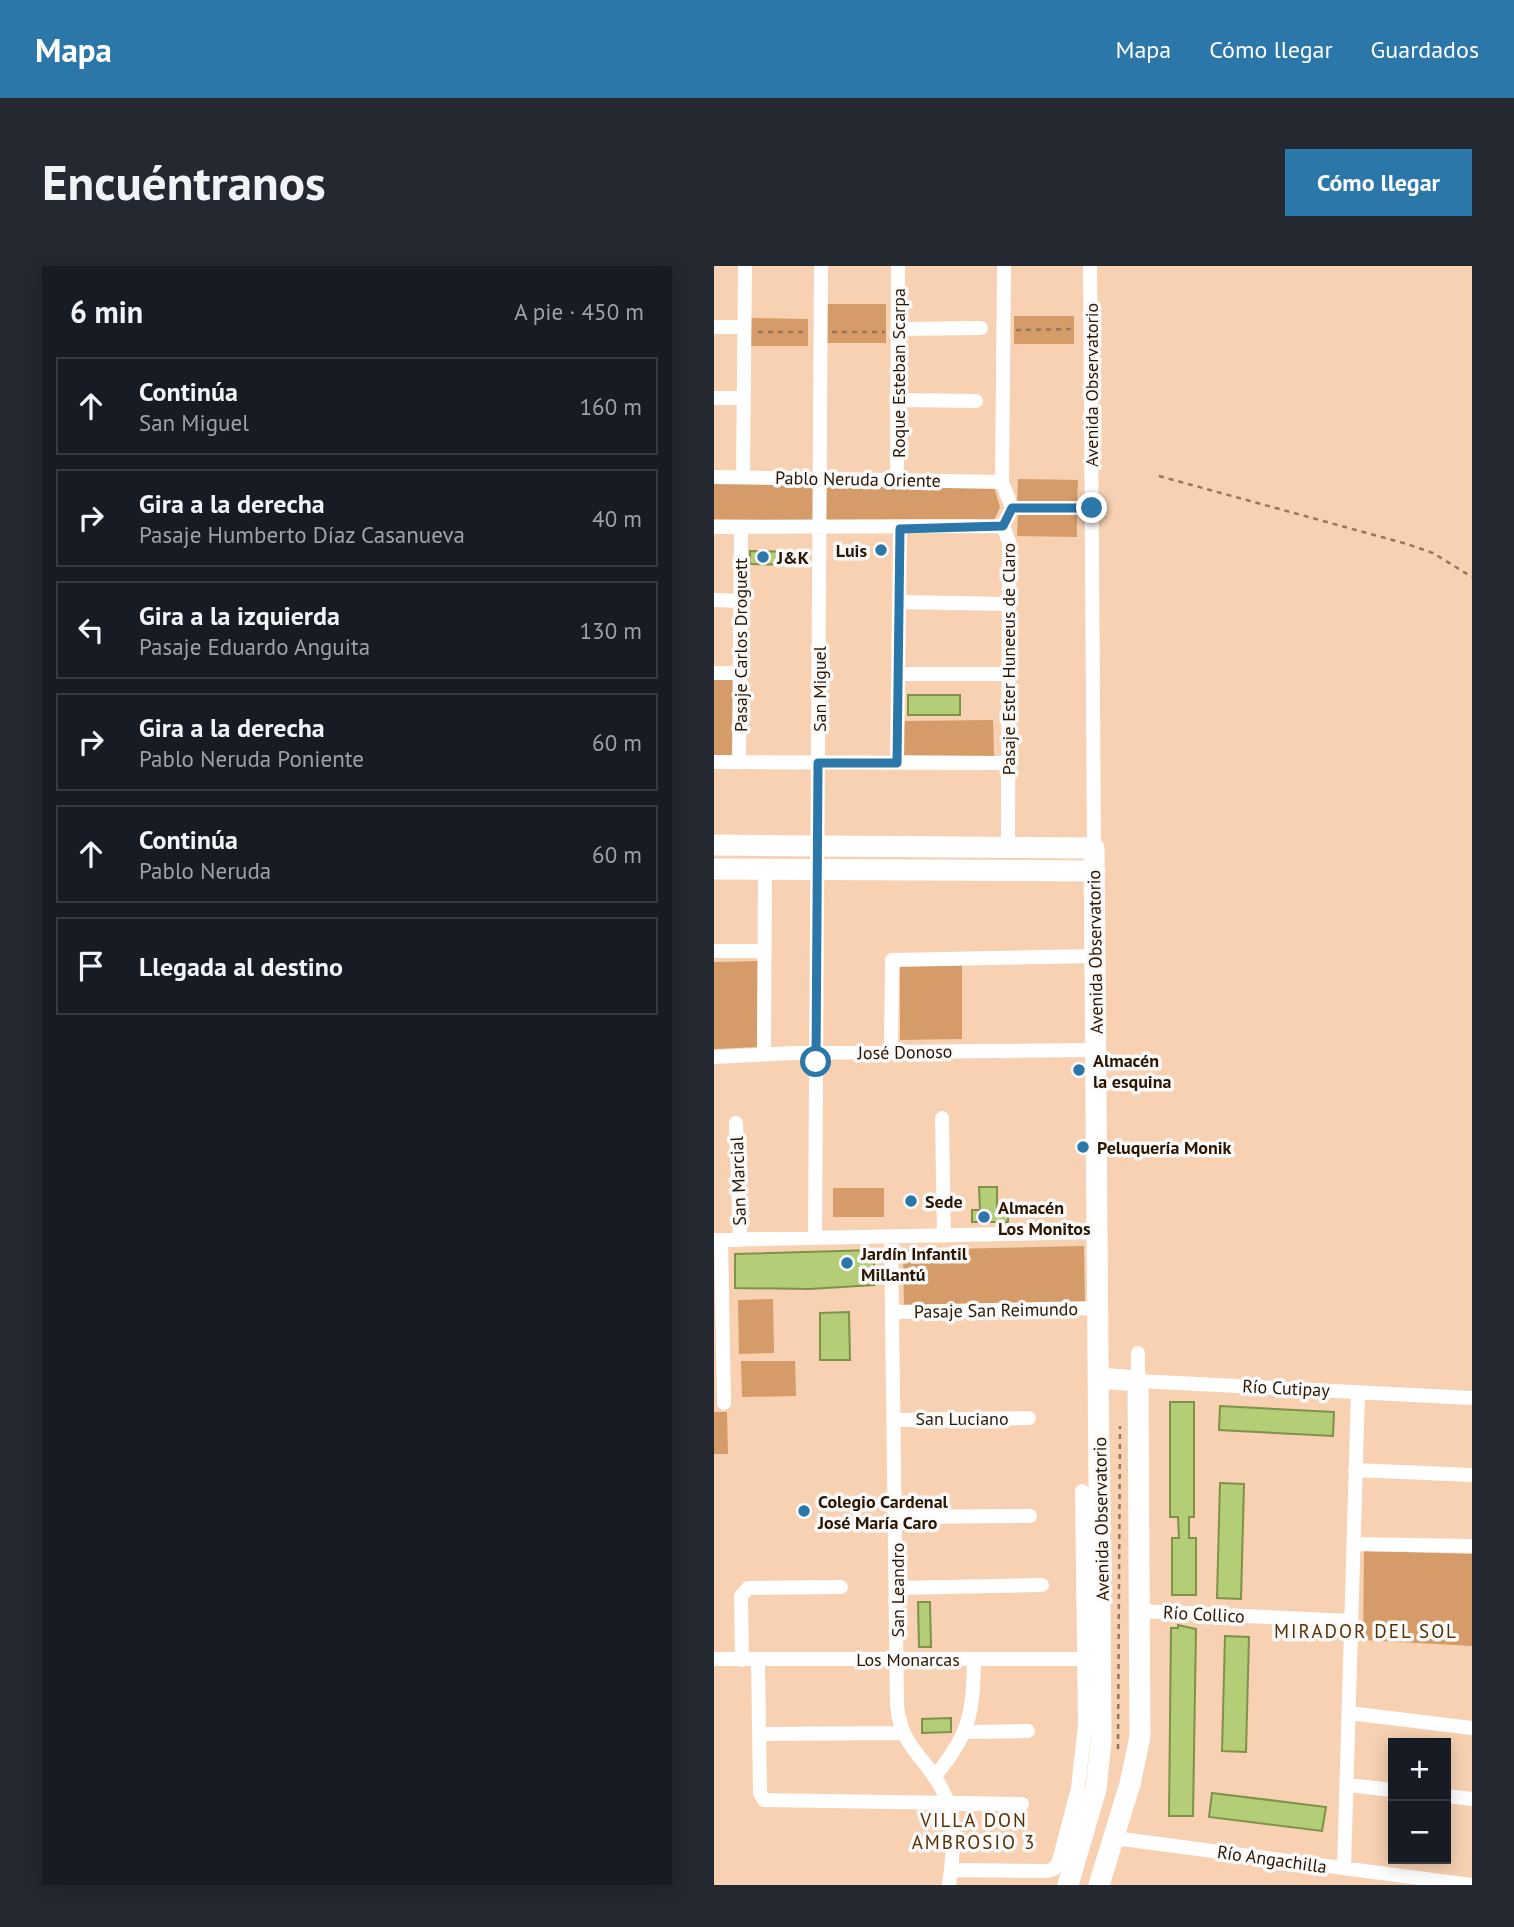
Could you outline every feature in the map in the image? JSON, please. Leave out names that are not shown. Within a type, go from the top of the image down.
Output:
[{"type":"street","points":[[743,477],[745,266]]},
{"type":"street","name":"San Miguel","points":[[815,1238],[821,266]]},
{"type":"street","name":"Roque Esteban Scarpa","points":[[897,480],[898,266]]},
{"type":"street","points":[[1004,266],[1002,482],[1012,508],[1092,508]]},
{"type":"street","name":"Avenida Observatorio","points":[[1069,1885],[1098,1778],[1093,1658],[1099,1308],[1090,266]]},
{"type":"street","points":[[714,327],[744,327]]},
{"type":"street","points":[[898,329],[981,328]]},
{"type":"street","points":[[714,398],[744,398]]},
{"type":"street","points":[[897,400],[976,401]]},
{"type":"street","name":"Pablo Neruda Oriente","points":[[714,477],[1002,482]]},
{"type":"street","name":"Pasaje Ester Huneeus de Claro","points":[[1008,847],[1009,538],[1003,526],[1012,508]]},
{"type":"street","points":[[714,527],[900,529],[1003,526]]},
{"type":"street","name":"Pasaje Carlos Droguett","points":[[739,762],[741,527]]},
{"type":"street","points":[[897,763],[900,529]]},
{"type":"street","points":[[714,600],[740,601]]},
{"type":"street","points":[[899,602],[1009,604]]},
{"type":"street","points":[[714,673],[740,673]]},
{"type":"street","points":[[898,674],[1009,674]]},
{"type":"street","points":[[714,762],[1008,763]]},
{"type":"street","points":[[714,845],[1094,848]]},
{"type":"street","points":[[714,869],[1095,871]]},
{"type":"street","points":[[764,1054],[765,869]]},
{"type":"street","points":[[714,951],[765,951]]},
{"type":"street","points":[[891,1052],[892,960],[1096,956]]},
{"type":"street","name":"José Donoso","points":[[714,1057],[816,1053],[1096,1050]]},
{"type":"street","points":[[942,1118],[944,1236]]},
{"type":"street","name":"San Marcial","points":[[736,1123],[740,1240]]},
{"type":"street","points":[[718,1240],[1098,1232]]},
{"type":"street","name":"San Leandro","points":[[891,1237],[897,1705],[902,1733],[934,1777],[948,1802],[953,1828],[949,1885]]},
{"type":"street","name":"San Marcial","points":[[718,1240],[724,1403]]},
{"type":"street","name":"Pasaje San Reimundo","points":[[893,1312],[1099,1308]]},
{"type":"street","points":[[1099,1885],[1130,1784],[1140,1737],[1138,1353]]},
{"type":"street","name":"Río Cutipay","points":[[1099,1378],[1472,1398]]},
{"type":"street","points":[[1344,1868],[1358,1392]]},
{"type":"street","name":"San Luciano","points":[[895,1420],[1029,1418]]},
{"type":"street","points":[[1355,1470],[1472,1475]]},
{"type":"street","points":[[951,1870],[1054,1869],[1079,1788],[1093,1658],[1082,1491]]},
{"type":"street","points":[[896,1517],[1031,1516]]},
{"type":"street","points":[[1353,1544],[1472,1546]]},
{"type":"street","points":[[897,1588],[1042,1585]]},
{"type":"street","points":[[841,1587],[748,1588],[741,1601],[759,1734],[760,1793],[764,1800],[1022,1804]]},
{"type":"street","name":"Río Collico","points":[[1140,1611],[1351,1621]]},
{"type":"street","name":"Los Monarcas","points":[[714,1659],[1093,1658]]},
{"type":"street","points":[[934,1777],[966,1732],[972,1712],[974,1660]]},
{"type":"street","points":[[1349,1713],[1472,1727]]},
{"type":"street","points":[[966,1732],[1028,1731]]},
{"type":"street","points":[[759,1734],[902,1733]]},
{"type":"street","points":[[1347,1785],[1388,1789]]},
{"type":"street","points":[[1451,1797],[1472,1799]]},
{"type":"street","name":"Río Angachilla","points":[[1114,1838],[1472,1885]]},
{"type":"path","points":[[1003,330],[1090,329]]},
{"type":"path","points":[[1159,475],[1407,544],[1433,553],[1472,578]]},
{"type":"shaded area","points":[[826,304],[886,304],[886,343],[826,343]]},
{"type":"shaded area","points":[[1014,316],[1074,316],[1074,344],[1014,344]]},
{"type":"shaded area","points":[[748,318],[808,319],[808,346],[747,346]]},
{"type":"shaded area","points":[[1018,479],[1078,480],[1077,504],[1017,503]]},
{"type":"shaded area","points":[[714,483],[993,484],[1000,507],[992,525],[714,519]]},
{"type":"shaded area","points":[[1018,512],[1077,513],[1077,537],[1017,536]]},
{"type":"shaded area","points":[[714,675],[733,676],[736,757],[714,760]]},
{"type":"shaded area","points":[[993,720],[994,756],[903,755],[904,721]]},
{"type":"shaded area","points":[[758,961],[757,1047],[714,1049],[714,962]]},
{"type":"shaded area","points":[[962,964],[962,1039],[900,1040],[900,965]]},
{"type":"shaded area","points":[[833,1188],[884,1188],[884,1217],[833,1217]]},
{"type":"shaded area","points":[[1084,1246],[1085,1303],[904,1307],[903,1250]]},
{"type":"shaded area","points":[[773,1299],[774,1353],[739,1354],[738,1300]]},
{"type":"shaded area","points":[[741,1361],[795,1361],[796,1396],[742,1397]]},
{"type":"shaded area","points":[[714,1412],[727,1412],[728,1454],[714,1454]]},
{"type":"shaded area","points":[[1364,1551],[1472,1554],[1472,1646],[1363,1640]]},
{"type":"building","points":[[750,551],[799,552],[799,565],[750,564]]},
{"type":"building","points":[[908,695],[960,695],[960,715],[908,715]]},
{"type":"building","points":[[979,1187],[997,1187],[997,1208],[1008,1208],[1008,1222],[972,1222],[972,1210],[980,1210]]},
{"type":"building","points":[[874,1250],[874,1285],[809,1289],[735,1288],[735,1254]]},
{"type":"building","points":[[849,1312],[850,1360],[820,1360],[820,1313]]},
{"type":"building","points":[[1170,1402],[1194,1402],[1194,1517],[1189,1517],[1189,1538],[1196,1538],[1196,1595],[1172,1595],[1172,1538],[1179,1538],[1178,1517],[1170,1517]]},
{"type":"building","points":[[1220,1406],[1334,1412],[1333,1436],[1219,1430]]},
{"type":"building","points":[[1220,1483],[1244,1484],[1241,1599],[1217,1598]]},
{"type":"building","points":[[918,1602],[930,1602],[931,1647],[919,1647]]},
{"type":"building","points":[[1178,1625],[1196,1629],[1193,1816],[1169,1816],[1171,1628],[1178,1628]]},
{"type":"building","points":[[1225,1636],[1249,1637],[1246,1752],[1222,1751]]},
{"type":"building","points":[[951,1718],[951,1732],[922,1733],[922,1719]]},
{"type":"building","points":[[1212,1793],[1326,1807],[1322,1831],[1209,1817]]},
{"type":"place","name":"Luis","points":[[881,550]]},
{"type":"place","name":"J&K","points":[[763,557]]},
{"type":"place","name":"Almacén la esquina","points":[[1079,1070]]},
{"type":"place","name":"Peluquería Monik","points":[[1083,1147]]},
{"type":"place","name":"Sede","points":[[911,1201]]},
{"type":"place","name":"Almacén Los Monitos","points":[[984,1217]]},
{"type":"place","name":"Jardín Infantil Millantú","points":[[847,1263]]},
{"type":"place","name":"Colegio Cardenal José María Caro","points":[[804,1511]]},
{"type":"district","name":"MIRADOR DEL SOL","points":[[1366,1631]]},
{"type":"district","name":"VILLA DON AMBROSIO 3","points":[[974,1831]]},
{"type":"route","points":[[816,1062],[818,763],[897,763],[900,529],[1003,526],[1012,508],[1092,508]]}]
